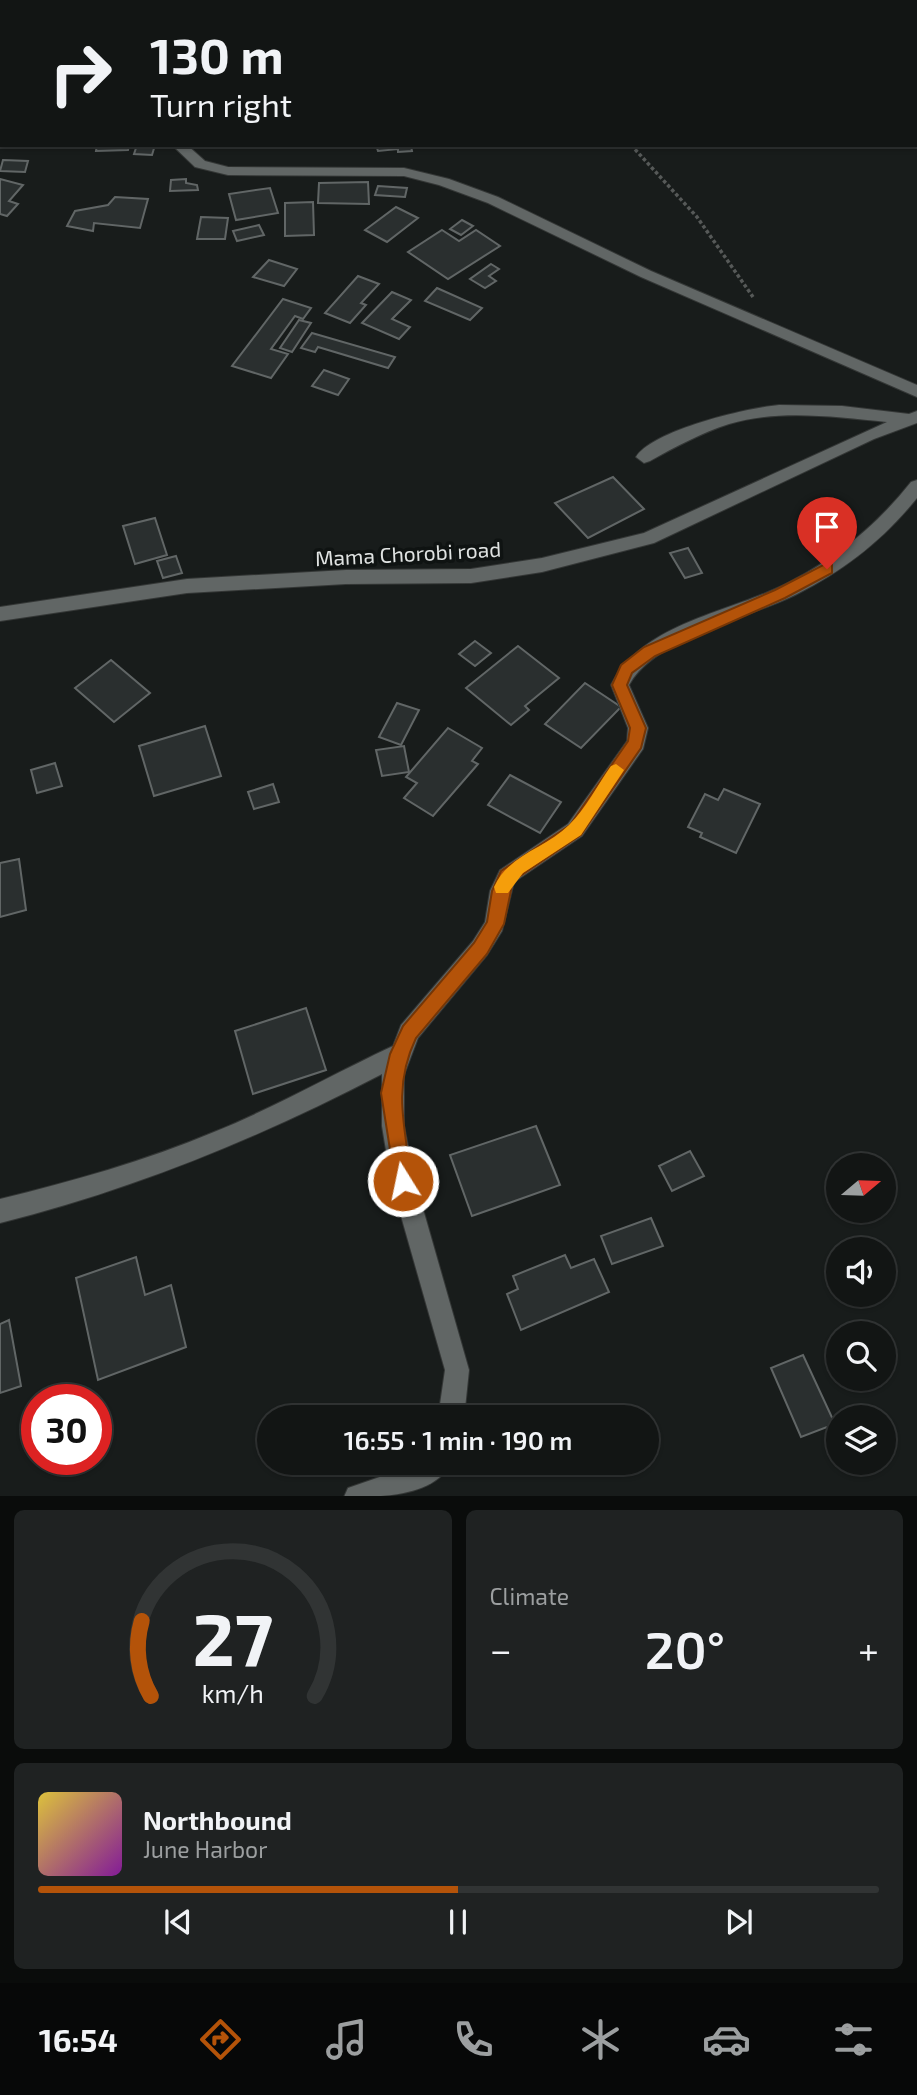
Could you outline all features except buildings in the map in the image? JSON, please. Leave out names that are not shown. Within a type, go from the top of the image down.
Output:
[{"type":"street","points":[[181,147],[200,164],[228,171],[404,172],[444,182],[493,200],[646,274],[917,391]]},
{"type":"street","points":[[644,457],[720,421],[760,412],[828,412],[915,418]]},
{"type":"street","name":"Mama Chorobi road","points":[[0,614],[187,586],[346,577],[471,576],[542,565],[648,538],[869,435],[915,418]]},
{"type":"street","points":[[453,1405],[457,1370],[403,1181],[393,1126],[390,1093],[399,1054],[409,1032],[480,948],[495,924],[500,891],[507,876],[575,830],[636,743],[638,728],[620,685],[626,669],[650,652],[780,594],[843,559],[893,516],[917,486]]},
{"type":"street","points":[[0,1211],[120,1178],[196,1151],[296,1107],[399,1054]]},
{"type":"street","points":[[357,1496],[426,1475]]},
{"type":"path","points":[[633,147],[668,182],[722,247],[763,314],[778,331]]},
{"type":"slow traffic","points":[[502,887],[507,876],[517,867],[575,830],[616,770]]},
{"type":"route","points":[[403,1181],[390,1093],[399,1054],[409,1032],[480,948],[495,924],[500,891],[507,876],[575,830],[636,743],[638,728],[620,685],[626,669],[650,652],[780,594],[827,569]]}]
